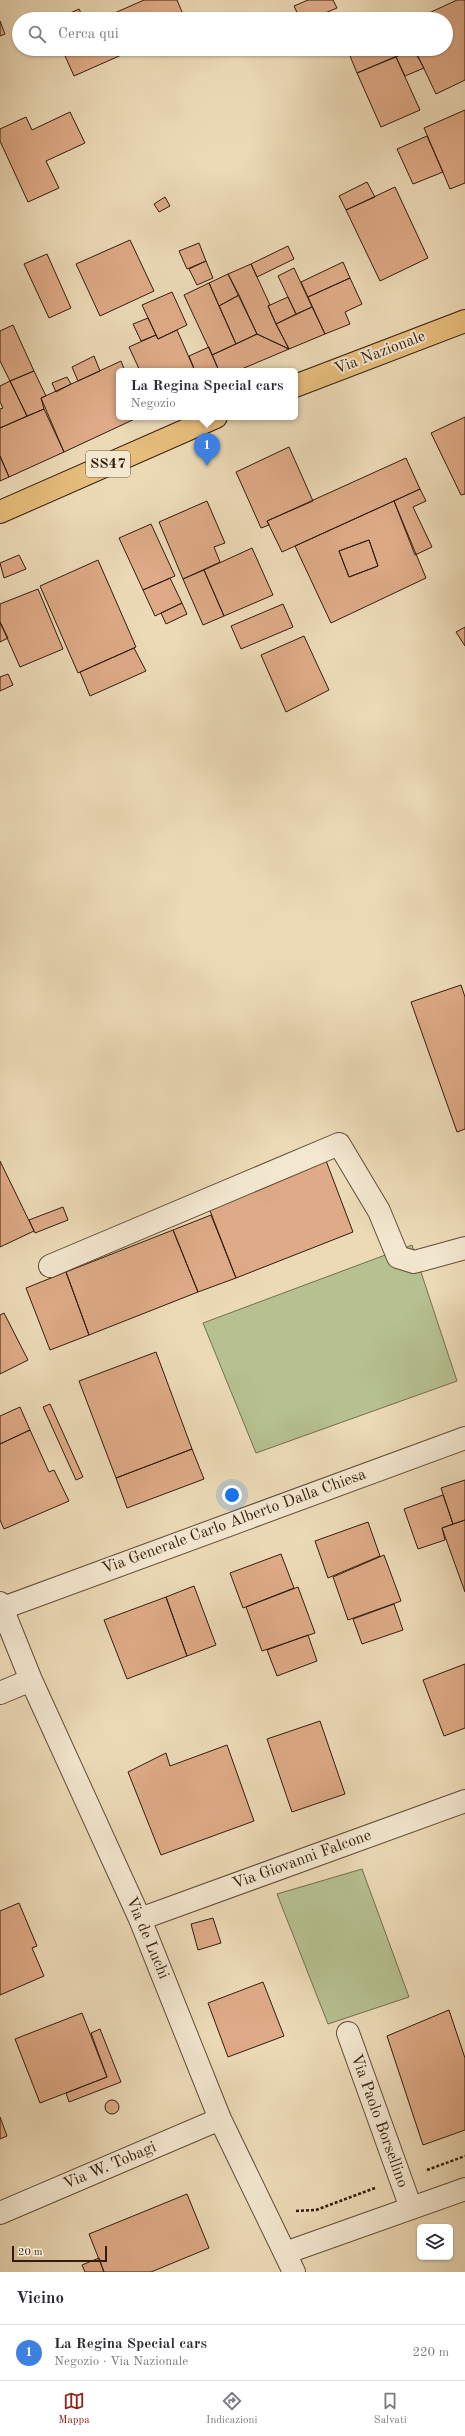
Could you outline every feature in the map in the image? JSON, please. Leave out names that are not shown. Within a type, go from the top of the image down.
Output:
[{"type":"main road","name":"Via Nazionale","points":[[298,385],[465,321]]},
{"type":"main road","name":"SS47","points":[[0,512],[209,420]]},
{"type":"street","points":[[50,1266],[339,1144],[379,1211],[398,1257],[414,1262],[465,1248]]},
{"type":"street","name":"Via Generale Carlo Alberto Dalla Chiesa","points":[[1,1606],[465,1438]]},
{"type":"street","name":"Via de Luchi","points":[[1,1606],[31,1680],[140,1919],[220,2120],[290,2262]]},
{"type":"street","points":[[0,1693],[31,1680]]},
{"type":"street","name":"Via Giovanni Falcone","points":[[140,1919],[465,1801]]},
{"type":"street","name":"Via Paolo Borsellino","points":[[348,2033],[411,2208]]},
{"type":"street","name":"Via W. Tobagi","points":[[0,2213],[220,2120]]},
{"type":"street","name":"Via Paolo Borsellino","points":[[290,2262],[411,2208],[465,2188]]},
{"type":"green space","points":[[412,1245],[457,1381],[256,1453],[203,1323]]},
{"type":"green space","points":[[362,1869],[409,1997],[328,2024],[277,1894]]},
{"type":"building","points":[[144,0],[177,0],[182,12],[117,12]]},
{"type":"building","points":[[308,0],[333,0],[337,8],[328,12],[297,12],[294,6]]},
{"type":"building","points":[[457,0],[465,0],[465,80],[436,94],[418,56],[453,56],[453,12],[431,12]]},
{"type":"building","points":[[79,9],[80,12],[72,12]]},
{"type":"building","points":[[0,21],[5,34],[0,36]]},
{"type":"building","points":[[65,56],[119,56],[74,76]]},
{"type":"building","points":[[350,56],[397,56],[357,73]]},
{"type":"building","points":[[417,56],[424,68],[405,76],[396,57]]},
{"type":"building","points":[[396,57],[420,110],[381,127],[357,73]]},
{"type":"building","points":[[465,110],[465,183],[450,189],[424,128]]},
{"type":"building","points":[[70,112],[85,143],[46,161],[59,188],[28,202],[0,141],[0,129],[26,117],[32,130]]},
{"type":"building","points":[[427,136],[443,172],[413,184],[397,149]]},
{"type":"building","points":[[367,182],[375,197],[346,210],[339,196]]},
{"type":"building","points":[[395,187],[428,258],[380,281],[346,210]]},
{"type":"building","points":[[165,197],[170,206],[159,212],[154,204]]},
{"type":"building","points":[[130,240],[154,291],[100,316],[76,264]]},
{"type":"building","points":[[199,243],[206,261],[187,269],[179,251]]},
{"type":"building","points":[[288,246],[294,259],[257,277],[251,264]]},
{"type":"building","points":[[47,254],[71,308],[49,318],[24,264]]},
{"type":"building","points":[[206,261],[213,278],[197,285],[189,269]]},
{"type":"building","points":[[343,262],[350,278],[308,297],[301,282]]},
{"type":"building","points":[[251,264],[270,305],[268,306],[276,324],[289,349],[257,334],[228,274]]},
{"type":"building","points":[[294,268],[312,307],[296,314],[278,276]]},
{"type":"building","points":[[228,274],[239,295],[219,306],[209,283]]},
{"type":"building","points":[[350,278],[362,304],[345,312],[350,324],[325,334],[308,297]]},
{"type":"building","points":[[209,283],[236,344],[212,355],[184,295]]},
{"type":"building","points":[[172,292],[187,325],[158,339],[142,305]]},
{"type":"building","points":[[239,295],[257,334],[236,344],[219,306]]},
{"type":"building","points":[[288,297],[296,314],[276,324],[268,306]]},
{"type":"building","points":[[312,307],[325,334],[289,349],[276,324]]},
{"type":"building","points":[[148,318],[156,335],[141,341],[133,324]]},
{"type":"building","points":[[13,325],[34,371],[10,381],[0,361],[0,331]]},
{"type":"building","points":[[177,330],[194,368],[139,368],[129,347],[156,335],[158,339]]},
{"type":"building","points":[[257,334],[289,349],[244,368],[218,368],[212,355]]},
{"type":"building","points":[[209,347],[218,368],[194,368],[189,356]]},
{"type":"building","points":[[94,356],[100,371],[78,381],[72,367]]},
{"type":"building","points":[[121,361],[124,368],[116,368],[116,420],[133,420],[64,452],[41,398]]},
{"type":"building","points":[[34,371],[46,396],[41,398],[44,409],[27,416],[10,381]]},
{"type":"building","points":[[67,377],[71,384],[56,392],[52,383]]},
{"type":"building","points":[[10,381],[27,416],[0,428],[0,409],[3,408],[0,402],[0,386]]},
{"type":"building","points":[[44,409],[64,452],[9,477],[0,456],[0,428]]},
{"type":"building","points":[[465,417],[465,494],[461,495],[431,433]]},
{"type":"building","points":[[289,447],[313,501],[267,521],[269,525],[261,528],[236,472]]},
{"type":"building","points":[[0,456],[9,477],[0,481]]},
{"type":"building","points":[[406,458],[420,489],[282,552],[267,521]]},
{"type":"building","points":[[420,489],[426,501],[413,507],[432,547],[415,555],[394,501]]},
{"type":"building","points":[[207,501],[225,543],[214,547],[220,562],[183,579],[159,522]]},
{"type":"building","points":[[394,501],[426,578],[331,623],[295,546]],"holes":[[[369,540],[378,566],[349,577],[339,551]]]},
{"type":"building","points":[[151,524],[175,576],[143,590],[119,538]]},
{"type":"building","points":[[369,540],[378,566],[349,577],[339,551]]},
{"type":"building","points":[[252,548],[273,595],[224,616],[204,570]]},
{"type":"building","points":[[19,555],[26,569],[4,578],[0,563]]},
{"type":"building","points":[[98,560],[136,647],[78,673],[40,586]]},
{"type":"building","points":[[204,570],[224,616],[203,625],[183,579]]},
{"type":"building","points":[[170,578],[182,603],[155,616],[143,590]]},
{"type":"building","points":[[38,589],[63,649],[20,667],[0,622],[0,604]]},
{"type":"building","points":[[182,603],[187,614],[166,624],[161,613]]},
{"type":"building","points":[[283,604],[293,627],[241,649],[231,626]]},
{"type":"building","points":[[0,622],[8,638],[0,642]]},
{"type":"building","points":[[465,627],[465,646],[456,632]]},
{"type":"building","points":[[304,636],[329,690],[286,712],[261,655]]},
{"type":"building","points":[[134,648],[146,671],[90,696],[80,672]]},
{"type":"building","points":[[8,674],[13,685],[0,691],[0,677]]},
{"type":"building","points":[[461,985],[465,997],[465,1129],[457,1132],[411,1002]]},
{"type":"building","points":[[325,1158],[353,1232],[236,1278],[207,1203]]},
{"type":"building","points":[[0,1161],[34,1231],[0,1247]]},
{"type":"building","points":[[63,1207],[68,1220],[35,1233],[29,1220]]},
{"type":"building","points":[[211,1215],[236,1278],[198,1292],[173,1230]]},
{"type":"building","points":[[173,1230],[198,1292],[89,1335],[66,1272]]},
{"type":"building","points":[[66,1272],[89,1335],[50,1350],[26,1288]]},
{"type":"building","points":[[4,1313],[28,1360],[0,1374],[0,1315]]},
{"type":"building","points":[[156,1352],[192,1449],[116,1478],[79,1381]]},
{"type":"building","points":[[50,1404],[83,1477],[76,1480],[43,1407]]},
{"type":"building","points":[[20,1407],[30,1430],[0,1444],[0,1416]]},
{"type":"building","points":[[30,1430],[49,1472],[54,1470],[69,1501],[4,1529],[0,1520],[0,1444]]},
{"type":"building","points":[[192,1449],[204,1479],[127,1508],[116,1478]]},
{"type":"building","points":[[465,1480],[465,1520],[453,1524],[441,1488]]},
{"type":"building","points":[[443,1495],[453,1524],[442,1528],[445,1540],[418,1549],[404,1509]]},
{"type":"building","points":[[465,1520],[465,1592],[442,1528]]},
{"type":"building","points":[[368,1522],[380,1556],[328,1578],[315,1541]]},
{"type":"building","points":[[281,1554],[294,1588],[243,1608],[230,1573]]},
{"type":"building","points":[[384,1555],[401,1601],[348,1620],[333,1577]]},
{"type":"building","points":[[194,1586],[216,1645],[187,1656],[166,1597]]},
{"type":"building","points":[[298,1587],[315,1633],[262,1651],[246,1607]]},
{"type":"building","points":[[166,1597],[187,1656],[127,1679],[104,1620]]},
{"type":"building","points":[[394,1604],[403,1630],[362,1644],[353,1619]]},
{"type":"building","points":[[308,1635],[317,1661],[277,1676],[267,1650]]},
{"type":"building","points":[[465,1664],[465,1728],[444,1736],[423,1680]]},
{"type":"building","points":[[320,1721],[345,1794],[292,1812],[267,1739]]},
{"type":"building","points":[[227,1745],[254,1821],[161,1855],[128,1772],[166,1753],[170,1766]]},
{"type":"building","points":[[19,1903],[37,1946],[32,1948],[44,1976],[0,1995],[0,1911]]},
{"type":"building","points":[[213,1918],[221,1943],[198,1950],[191,1924]]},
{"type":"building","points":[[263,1982],[284,2036],[228,2057],[208,2003]]},
{"type":"building","points":[[449,2010],[465,2058],[465,2130],[423,2145],[387,2036]]},
{"type":"building","points":[[82,2013],[107,2077],[40,2103],[15,2039]]},
{"type":"building","points":[[100,2029],[121,2082],[69,2102],[66,2093],[107,2077],[91,2033]]},
{"type":"building","points":[[112,2100],[117,2102],[119,2107],[117,2112],[112,2114],[107,2112],[105,2107],[107,2102]]},
{"type":"building","points":[[0,2117],[7,2136],[0,2139]]},
{"type":"building","points":[[187,2194],[209,2248],[151,2272],[104,2272],[89,2234]]},
{"type":"building","points":[[99,2258],[104,2272],[85,2272],[82,2265]]},
{"type":"place","name":"La Regina Special cars","points":[[207,466]]}]
